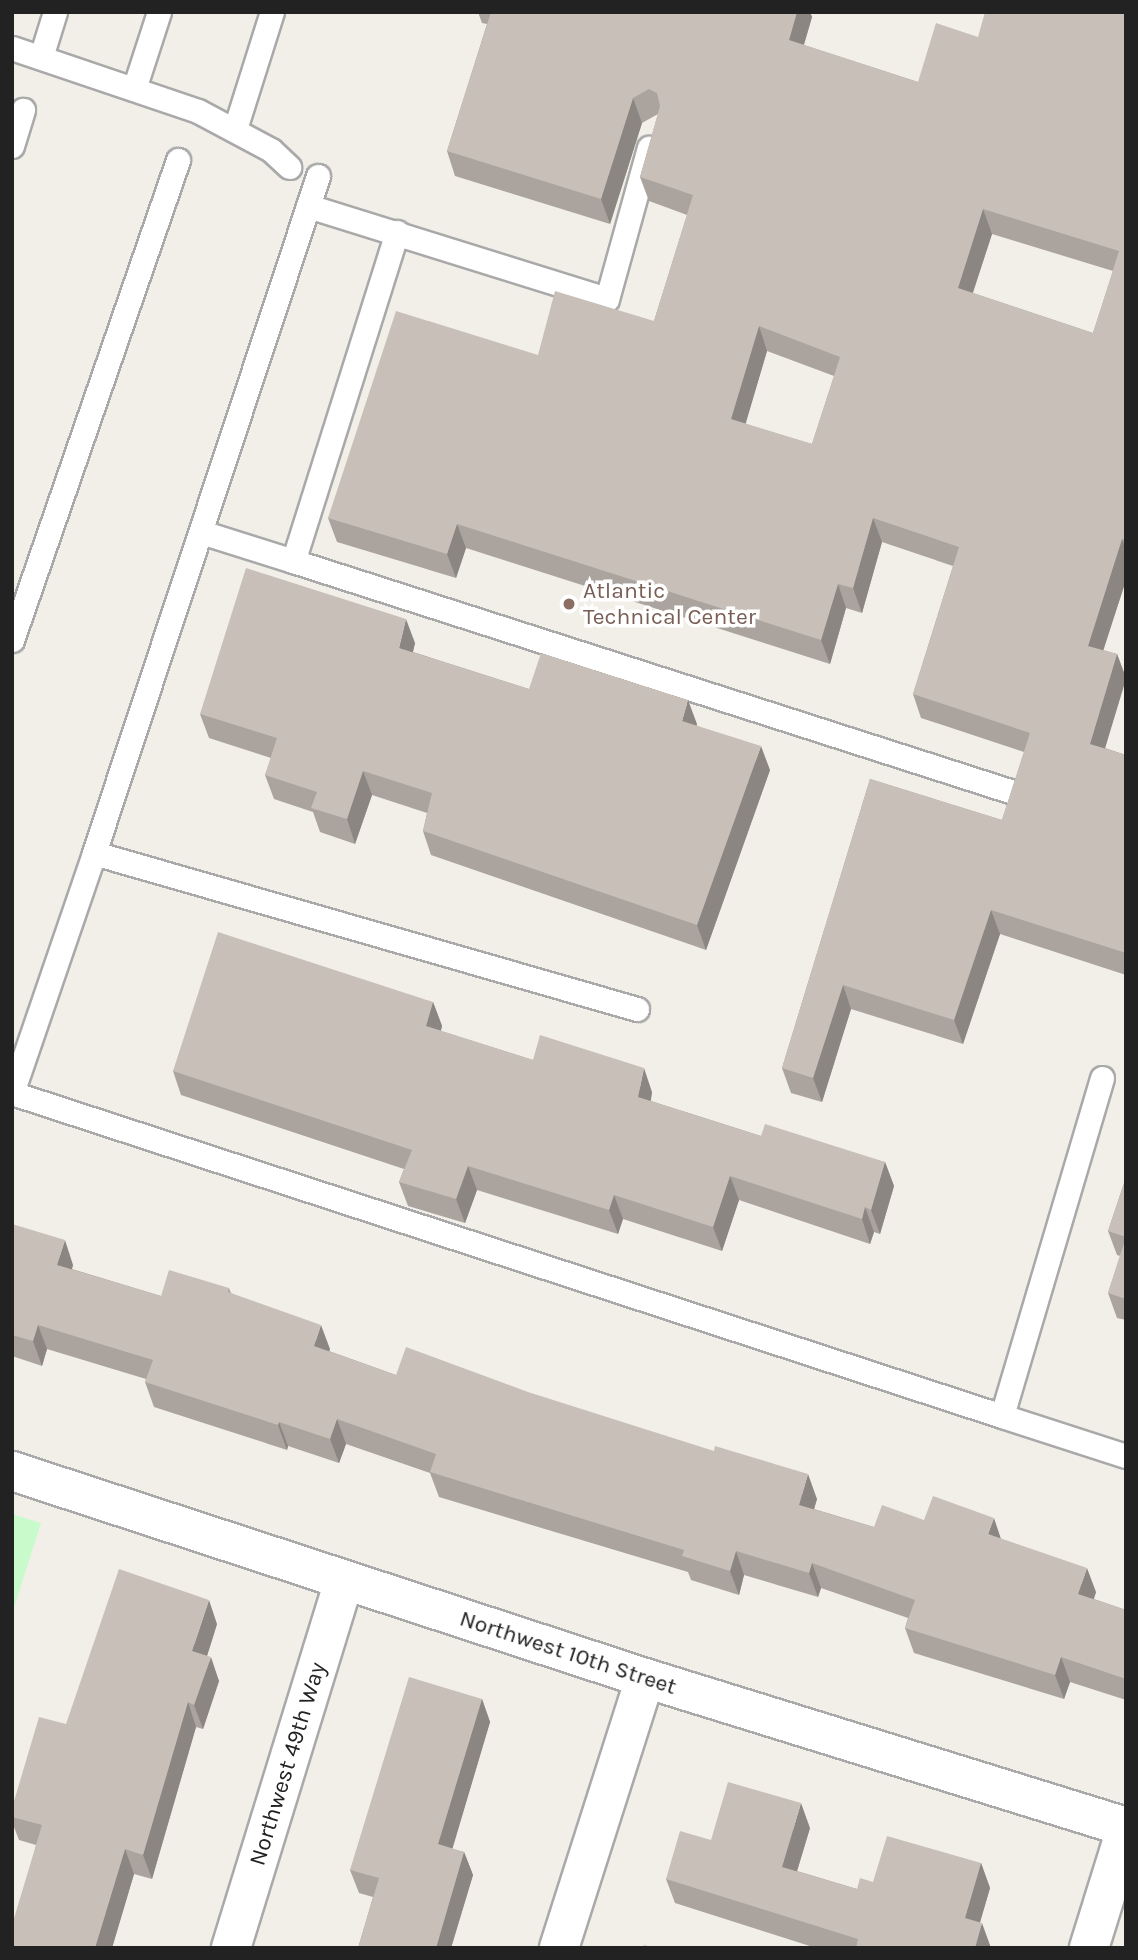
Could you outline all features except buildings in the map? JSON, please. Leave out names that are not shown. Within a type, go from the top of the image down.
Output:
[{"type":"street","name":"Northwest 10th Street","points":[[12,1471],[645,1678],[1126,1828]]},
{"type":"street","name":"Northwest 49th Way","points":[[231,1948],[344,1581]]},
{"type":"street","points":[[559,1948],[645,1678]]},
{"type":"street","points":[[1089,1948],[1126,1828]]},
{"type":"lane","points":[[41,57],[55,12]]},
{"type":"lane","points":[[134,89],[159,12]]},
{"type":"lane","points":[[234,129],[272,12]]},
{"type":"lane","points":[[12,48],[134,89],[234,129],[289,167]]},
{"type":"lane","points":[[12,146],[23,110]]},
{"type":"lane","points":[[308,206],[607,299],[654,127]]},
{"type":"lane","points":[[12,640],[178,160]]},
{"type":"lane","points":[[318,176],[12,1093],[1126,1456]]},
{"type":"lane","points":[[293,561],[397,232]]},
{"type":"lane","points":[[201,532],[1010,791]]},
{"type":"lane","points":[[94,853],[637,1009]]},
{"type":"lane","points":[[1002,1416],[1102,1078]]},
{"type":"green space","points":[[12,1514],[41,1523],[12,1614]]},
{"type":"place","name":"Atlantic Technical Center","points":[[569,604]]}]
